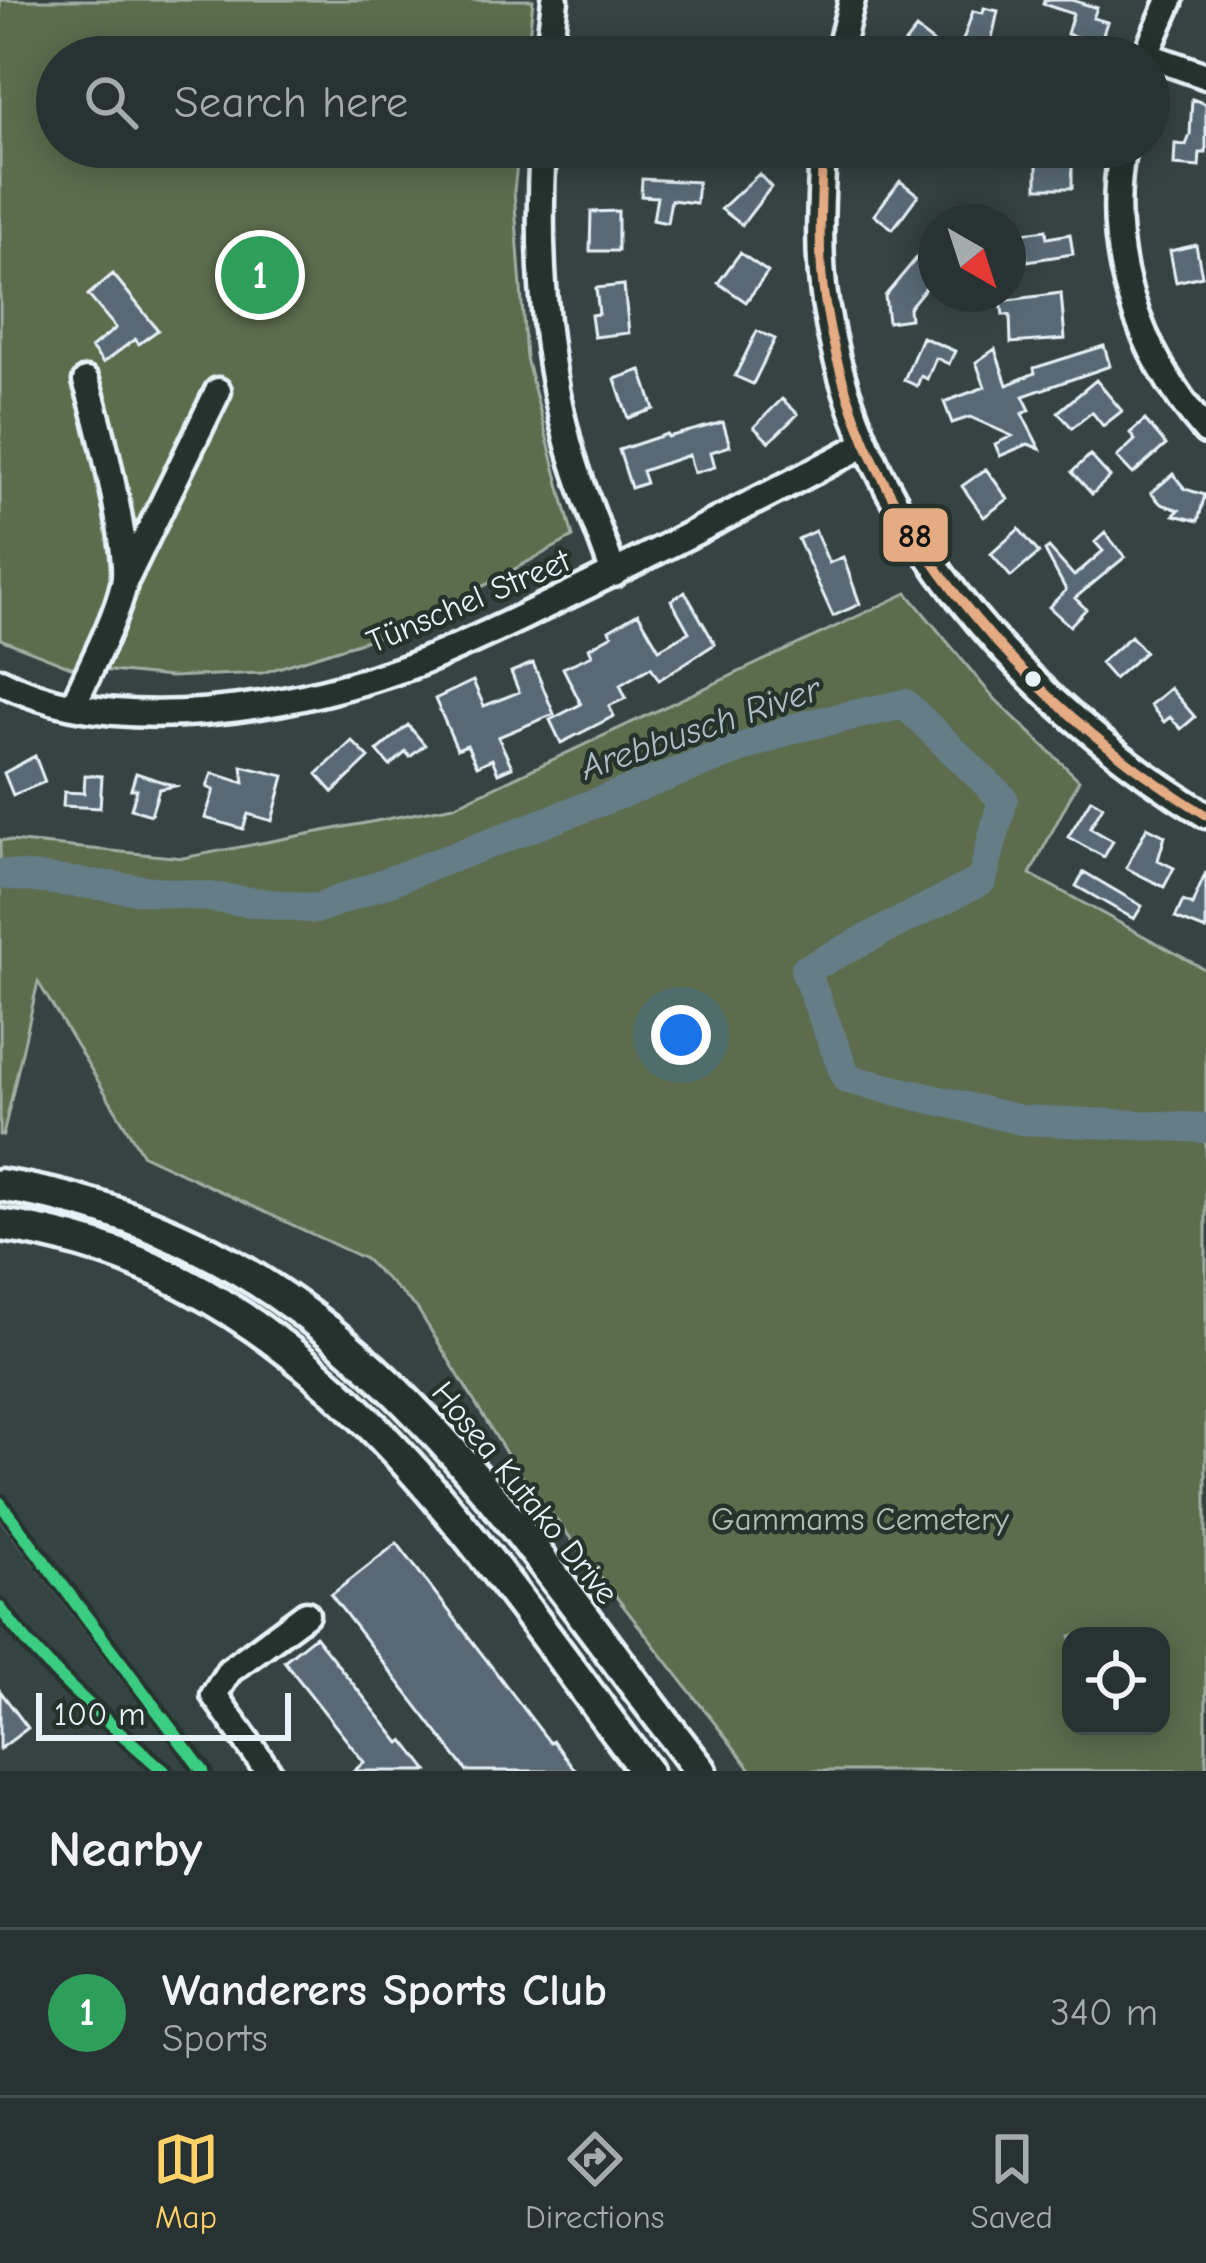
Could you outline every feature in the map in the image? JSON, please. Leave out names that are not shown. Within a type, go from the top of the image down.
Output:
[{"type":"main road","name":"Hosea Kutako Drive","points":[[0,1185],[86,1204],[184,1242],[279,1293],[349,1346],[453,1449],[701,1771]]},
{"type":"main road","points":[[0,1226],[38,1232],[113,1255],[213,1299],[278,1340],[374,1425],[418,1473],[646,1771]]},
{"type":"street","points":[[550,36],[554,0]]},
{"type":"street","points":[[843,36],[852,0]]},
{"type":"street","points":[[1154,36],[1171,0]]},
{"type":"street","points":[[1170,64],[1206,76]]},
{"type":"street","points":[[542,168],[541,216],[556,389],[569,447],[614,574]]},
{"type":"street","points":[[823,168],[820,226],[825,303],[864,445],[917,538],[966,605],[1035,684],[1146,778],[1206,815]]},
{"type":"street","points":[[1120,168],[1118,239],[1130,292],[1155,362],[1206,431]]},
{"type":"street","points":[[86,381],[122,541],[124,582]]},
{"type":"street","points":[[73,706],[124,582],[218,391]]},
{"type":"street","name":"Tünschel Street","points":[[0,681],[73,706],[121,714],[206,710],[310,693],[409,667],[614,574],[864,445]]},
{"type":"street","points":[[268,1771],[214,1694],[229,1671],[306,1614]]},
{"type":"green space","points":[[0,0],[533,0],[529,36],[36,36],[36,168],[517,168],[514,191],[526,358],[573,537],[409,627],[262,673],[170,677],[71,667],[0,639]]},
{"type":"green space","name":"Gammams Cemetery","points":[[907,593],[992,696],[1079,780],[1030,874],[1206,970],[1206,1771],[752,1771],[512,1463],[417,1308],[365,1259],[143,1155],[38,982],[0,1135],[0,840],[183,858],[454,806]]},
{"type":"building","points":[[1044,0],[1072,0],[1097,8],[1093,18],[1107,22],[1103,36],[1067,34],[1073,14],[1043,4]]},
{"type":"building","points":[[984,8],[998,11],[993,36],[964,36],[973,11],[983,13]]},
{"type":"building","points":[[1192,99],[1206,104],[1206,153],[1200,153],[1199,167],[1174,165],[1175,144],[1186,145],[1190,135]]},
{"type":"building","points":[[1037,168],[1072,168],[1072,188],[1037,188]]},
{"type":"building","points":[[759,174],[771,187],[742,225],[721,209]]},
{"type":"building","points":[[642,179],[698,182],[696,203],[671,200],[667,223],[653,220],[657,197],[641,196]]},
{"type":"building","points":[[900,181],[918,195],[893,229],[874,215]]},
{"type":"building","points":[[618,211],[618,251],[590,251],[591,212]]},
{"type":"building","points":[[1046,230],[1047,238],[1070,234],[1073,254],[1027,261],[1026,233]]},
{"type":"building","points":[[1196,245],[1202,276],[1176,282],[1170,251]]},
{"type":"building","points":[[740,253],[768,272],[746,302],[718,283]]},
{"type":"building","points":[[918,256],[918,297],[909,308],[910,319],[888,322],[885,296]]},
{"type":"building","points":[[113,274],[158,330],[139,344],[135,339],[103,363],[91,348],[116,328],[88,295]]},
{"type":"building","points":[[624,285],[629,333],[594,337],[591,315],[599,314],[596,288]]},
{"type":"building","points":[[1061,293],[1065,339],[1011,343],[1010,315],[1003,312],[1026,312],[1026,298]]},
{"type":"building","points":[[757,331],[775,339],[753,384],[735,376]]},
{"type":"building","points":[[922,337],[955,351],[949,364],[936,358],[927,379],[921,376],[917,386],[904,380]]},
{"type":"building","points":[[1104,346],[1110,366],[1023,396],[1030,410],[1022,414],[1040,449],[1028,444],[1000,456],[995,444],[1012,436],[970,417],[952,423],[944,402],[985,387],[976,362],[995,349],[1007,385],[1035,373],[1034,368]]},
{"type":"building","points":[[641,370],[654,409],[628,418],[615,379]]},
{"type":"building","points":[[1096,380],[1122,411],[1103,426],[1092,412],[1072,428],[1058,412]]},
{"type":"building","points":[[782,399],[798,414],[769,442],[754,427]]},
{"type":"building","points":[[1145,420],[1166,445],[1133,474],[1117,457],[1135,440],[1130,433]]},
{"type":"building","points":[[723,422],[730,446],[711,452],[715,467],[694,473],[689,455],[642,471],[646,483],[631,488],[619,450]]},
{"type":"building","points":[[1090,455],[1110,477],[1092,494],[1072,472]]},
{"type":"building","points":[[986,469],[1008,499],[984,517],[962,486]]},
{"type":"building","points":[[1173,474],[1185,489],[1205,495],[1198,521],[1174,515],[1179,510],[1161,504],[1151,493]]},
{"type":"building","points":[[1019,529],[1039,553],[1011,577],[991,554]]},
{"type":"building","points":[[815,531],[829,563],[843,557],[860,604],[833,616],[798,539]]},
{"type":"building","points":[[1105,533],[1125,557],[1075,598],[1086,609],[1070,626],[1049,607],[1066,590],[1045,551],[1049,548],[1074,576],[1103,551],[1095,542]]},
{"type":"building","points":[[685,592],[715,644],[659,680],[651,667],[620,685],[626,698],[609,706],[614,716],[561,743],[550,720],[581,704],[563,668],[592,655],[589,648],[638,613],[659,649],[689,632],[671,600]]},
{"type":"building","points":[[1131,636],[1145,652],[1114,679],[1100,663]]},
{"type":"building","points":[[533,663],[554,714],[498,737],[512,767],[498,773],[492,759],[477,766],[467,745],[457,749],[435,699],[473,681],[484,706],[519,692],[511,672]]},
{"type":"building","points":[[1170,688],[1195,717],[1181,729],[1170,717],[1164,722],[1150,705]]},
{"type":"building","points":[[408,725],[425,745],[410,757],[406,752],[390,766],[377,751]]},
{"type":"building","points":[[352,741],[369,758],[333,792],[317,774]]},
{"type":"building","points":[[35,756],[45,782],[13,795],[4,773]]},
{"type":"building","points":[[242,766],[284,776],[272,821],[248,814],[243,829],[205,818],[214,790],[207,787],[212,773],[244,783]]},
{"type":"building","points":[[136,773],[175,786],[159,789],[151,815],[131,809]]},
{"type":"building","points":[[85,775],[102,776],[100,808],[63,806],[64,792],[84,793]]},
{"type":"building","points":[[1091,799],[1103,806],[1090,828],[1113,841],[1104,857],[1068,837]]},
{"type":"building","points":[[1147,827],[1165,836],[1158,860],[1174,868],[1164,887],[1126,868]]},
{"type":"building","points":[[1084,872],[1142,906],[1134,919],[1076,886]]},
{"type":"building","points":[[1206,872],[1206,930],[1175,918],[1183,901],[1192,905]]},
{"type":"building","points":[[397,1543],[576,1771],[467,1771],[331,1595]]},
{"type":"building","points":[[315,1636],[428,1771],[354,1771],[364,1762],[284,1661]]},
{"type":"building","points":[[0,1691],[28,1728],[0,1749]]},
{"type":"waterway","name":"Arebbusch River","points":[[0,874],[316,909],[794,728],[905,704],[1003,799],[982,880],[805,970],[847,1079],[1021,1120],[1206,1128]]},
{"type":"railway","points":[[0,1517],[193,1771]]},
{"type":"railway","points":[[0,1608],[57,1674],[164,1771]]},
{"type":"transit line","name":"88","points":[[822,168],[823,283],[844,382],[873,459],[912,531],[960,599],[1014,661],[1138,770],[1206,815]]},
{"type":"transit line","points":[[0,1503],[203,1771]]},
{"type":"transit line","points":[[0,1608],[57,1674],[164,1771]]},
{"type":"place","name":"Wanderers Sports Club","points":[[260,275]]}]
